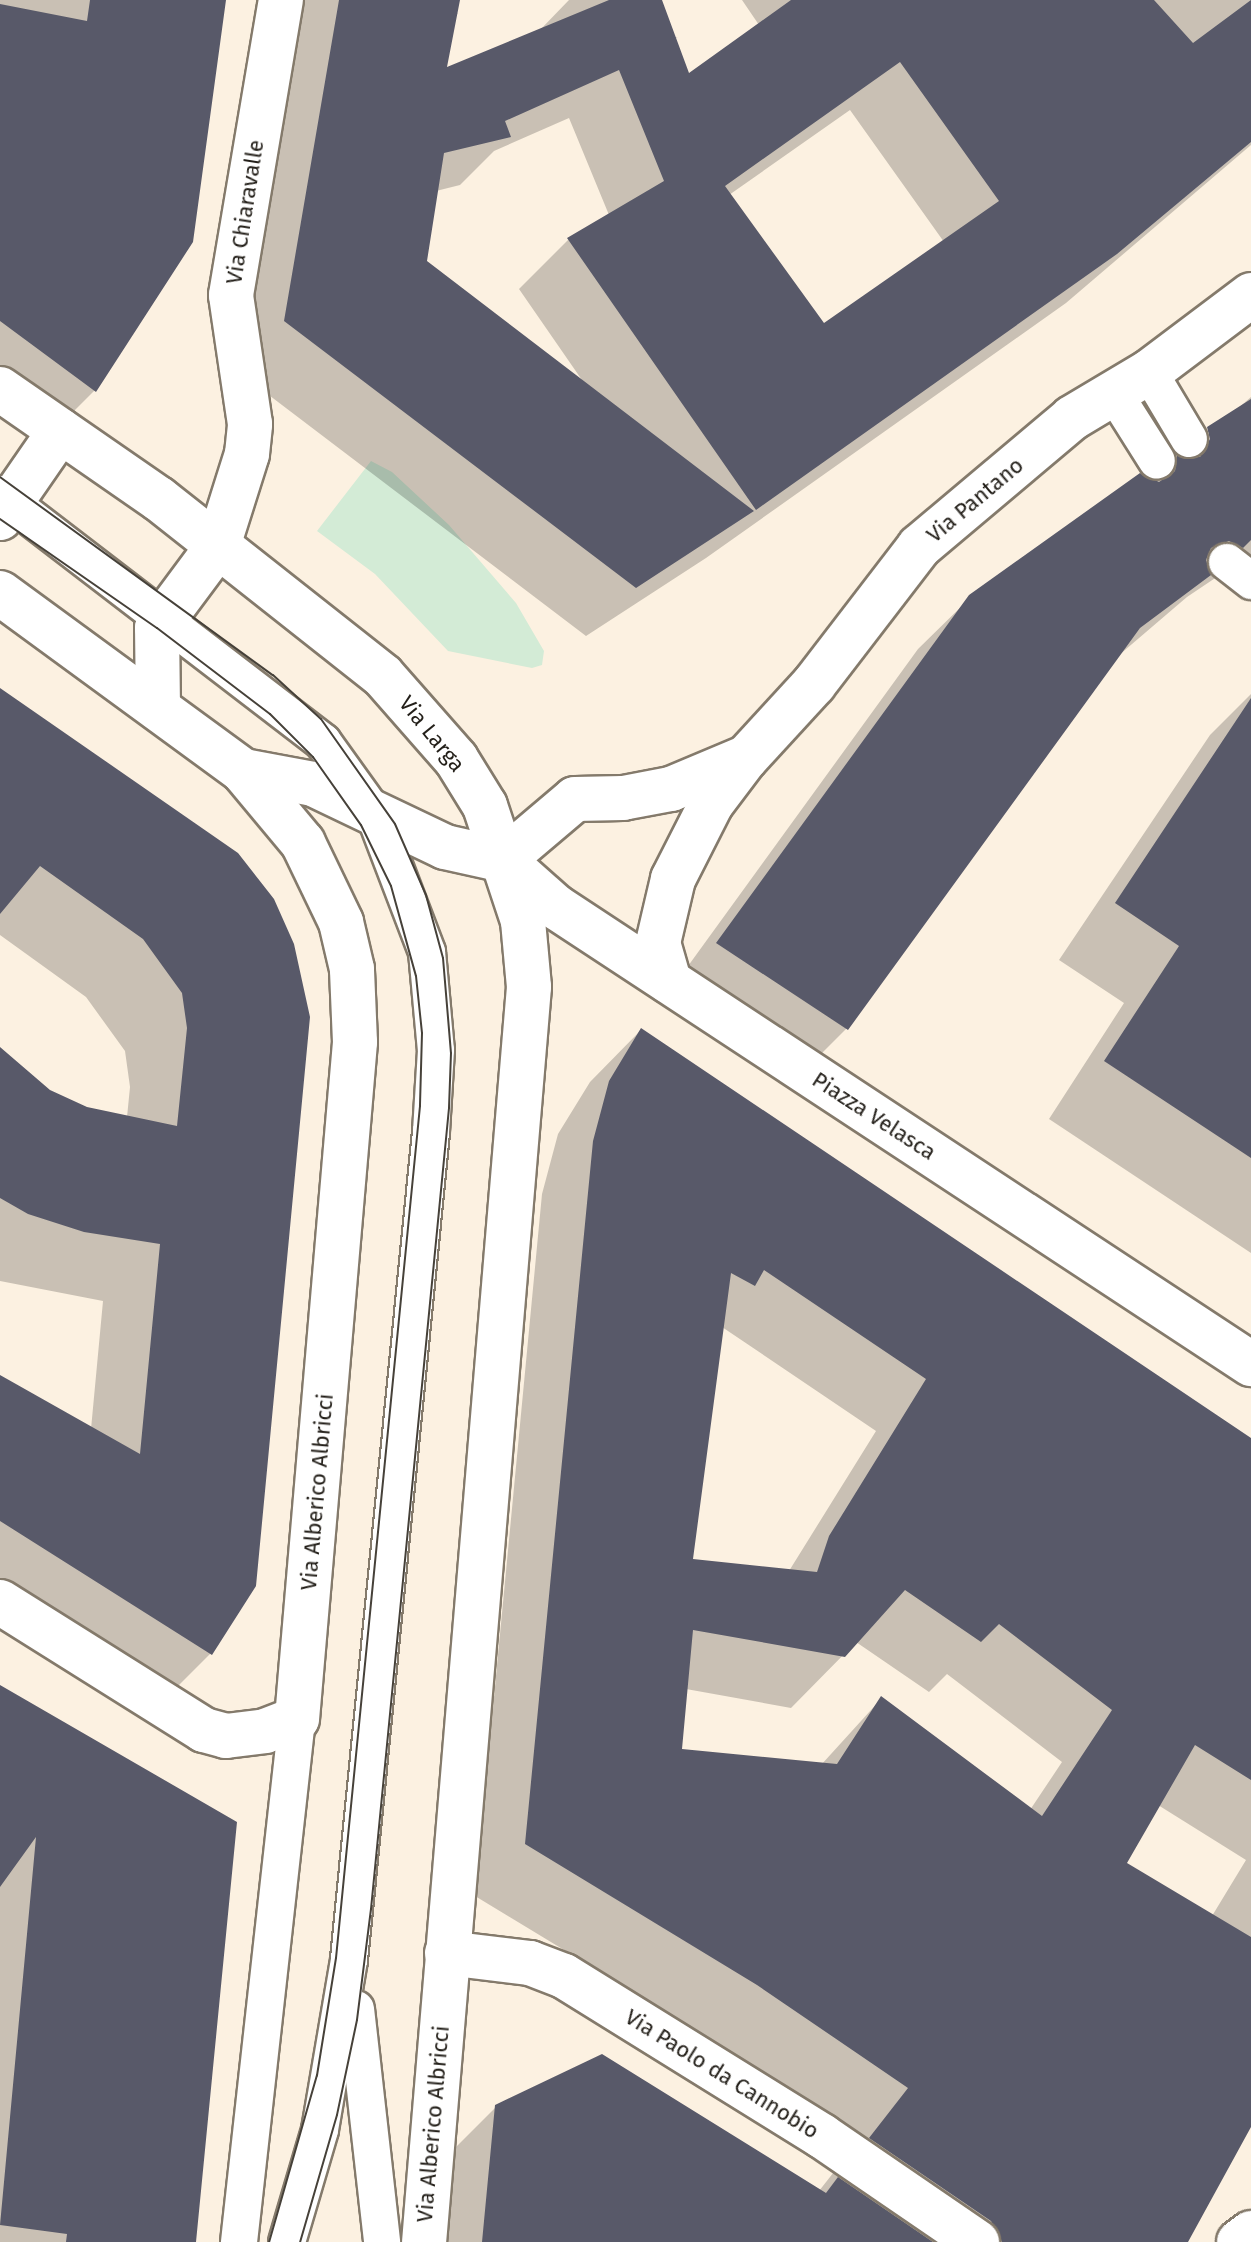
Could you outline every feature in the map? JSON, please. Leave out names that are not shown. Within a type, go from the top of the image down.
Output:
[{"type":"street","name":"Via Chiaravalle","points":[[218,546],[242,477],[250,424],[231,295],[281,0]]},
{"type":"street","name":"Via Pantano","points":[[669,981],[658,943],[673,879],[711,804],[747,757],[814,684],[919,547],[1072,418],[1132,382],[1251,295]]},
{"type":"street","name":"Via Larga","points":[[0,389],[218,546],[383,676],[420,714],[485,806],[503,860]]},
{"type":"street","points":[[4,505],[60,431]]},
{"type":"street","points":[[158,708],[157,628],[218,546]]},
{"type":"street","points":[[0,593],[243,771],[313,784],[445,847],[503,860]]},
{"type":"street","name":"Via Pantano","points":[[503,860],[575,799],[623,798],[671,789],[747,757]]},
{"type":"street","name":"Via Alberico Albricci","points":[[243,771],[303,843],[341,922],[352,969],[355,1042],[297,1719]]},
{"type":"street","name":"Piazza Velasca","points":[[503,860],[556,907],[1251,1364]]},
{"type":"street","name":"Via Alberico Albricci","points":[[424,2242],[529,987],[523,921],[503,860]]},
{"type":"street","points":[[0,1602],[204,1730],[226,1736],[252,1733],[297,1719]]},
{"type":"street","name":"Via Paolo da Cannobio","points":[[447,1953],[530,1963],[564,1976],[822,2136],[977,2242]]},
{"type":"street","points":[[1239,2242],[1251,2233]]},
{"type":"lane","points":[[1132,382],[1189,439]]},
{"type":"lane","points":[[1132,382],[1157,461]]},
{"type":"lane","points":[[4,505],[164,616],[323,742],[374,813]]},
{"type":"lane","name":"Via Alberico Albricci","points":[[287,2242],[323,2114],[349,1960],[436,1050],[427,952],[374,813]]},
{"type":"lane","name":"Via Alberico Albricci","points":[[239,2242],[297,1719]]},
{"type":"lane","name":"Via Alberico Albricci","points":[[349,1960],[382,2242]]},
{"type":"green space","points":[[371,461],[392,472],[449,525],[516,603],[544,651],[542,665],[532,668],[448,651],[375,574],[317,531]]},
{"type":"building","points":[[90,0],[226,0],[193,242],[96,392],[0,321],[0,4],[87,21]]},
{"type":"building","points":[[339,0],[460,0],[447,67],[609,0],[662,0],[689,73],[791,0],[1154,0],[1193,43],[1251,0],[1251,142],[1117,254],[756,510],[567,238],[664,181],[619,70],[505,121],[511,137],[444,153],[427,261],[754,511],[636,588],[284,321]],"holes":[[[900,62],[999,201],[824,323],[725,186]]]},
{"type":"building","points":[[1251,399],[1251,540],[1243,548],[1229,541],[1211,548],[1206,560],[1211,575],[1140,628],[848,1030],[716,943],[969,595],[1140,473],[1159,482],[1175,471],[1177,455],[1200,457],[1210,439],[1207,427]]},
{"type":"building","points":[[0,688],[238,853],[274,899],[294,944],[310,1017],[256,1586],[212,1655],[0,1521],[0,1375],[140,1454],[160,1244],[84,1232],[28,1214],[0,1198],[0,1047],[50,1090],[87,1107],[177,1126],[187,1028],[182,993],[143,939],[40,866],[0,914]]},
{"type":"building","points":[[1251,698],[1251,1158],[1104,1061],[1179,946],[1115,903]]},
{"type":"building","points":[[641,1028],[1251,1438],[1251,1780],[1195,1745],[1127,1863],[1251,1937],[1251,2127],[1188,2242],[1002,2242],[991,2221],[869,2138],[908,2088],[757,1985],[525,1844],[593,1141],[609,1081]],"holes":[[[764,1270],[926,1379],[829,1536],[817,1572],[693,1559],[731,1273],[755,1286]],[[905,1590],[981,1642],[999,1624],[1112,1710],[1042,1816],[881,1696],[837,1764],[682,1749],[693,1630],[845,1657]]]},
{"type":"building","points":[[0,1685],[237,1822],[196,2242],[66,2242],[67,2234],[0,2225],[36,1837],[0,1887]]},
{"type":"building","points":[[602,2054],[826,2193],[838,2177],[933,2242],[482,2242],[495,2105]]},
{"type":"tram line","points":[[0,477],[273,675],[321,719],[395,824],[426,895],[443,958],[451,1053],[449,1108],[371,1909],[357,2020],[337,2115],[300,2242]]},
{"type":"tram line","points":[[0,519],[157,628],[270,714],[313,757],[361,825],[391,886],[416,976],[422,1033],[420,1106],[336,1958],[317,2075],[269,2242]]}]
